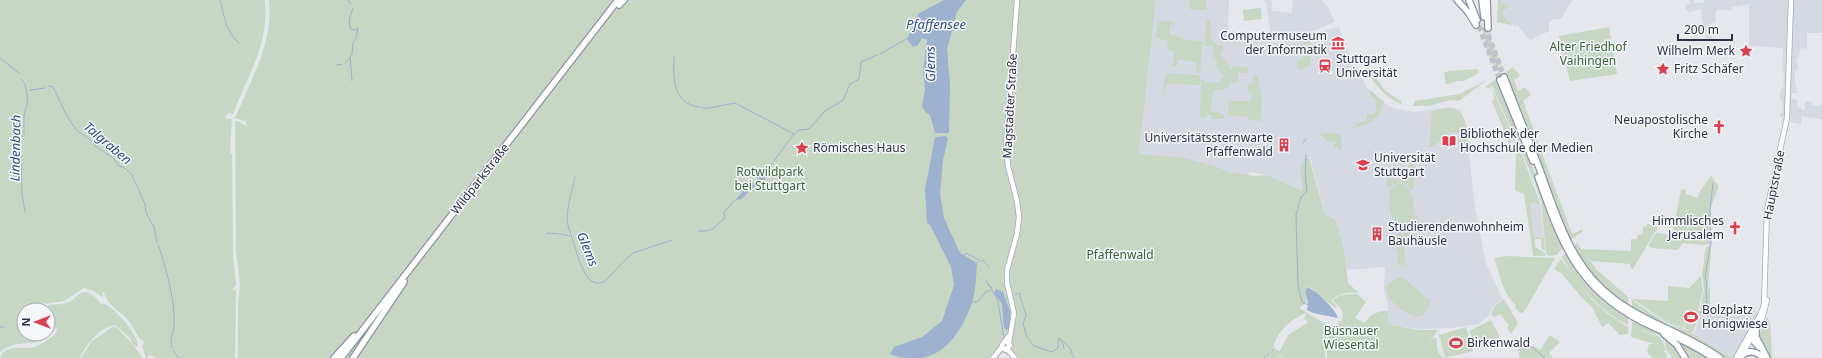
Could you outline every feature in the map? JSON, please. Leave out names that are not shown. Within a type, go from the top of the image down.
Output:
[{"type":"highway","points":[[1457,0],[1482,26]]},
{"type":"highway","points":[[1469,0],[1482,26]]},
{"type":"highway","points":[[1482,0],[1482,26]]},
{"type":"highway","points":[[1482,26],[1487,0]]},
{"type":"highway","name":"Wildparkstraße","points":[[341,358],[621,1]]},
{"type":"highway","points":[[1502,78],[1564,245],[1586,278],[1616,303],[1673,341],[1685,358]]},
{"type":"highway","name":"Wildparkstraße","points":[[346,358],[522,126]]},
{"type":"highway","points":[[353,358],[404,282]]},
{"type":"highway","points":[[1616,303],[1694,341],[1720,358]]},
{"type":"highway","points":[[334,358],[379,310]]},
{"type":"highway","points":[[1653,327],[1691,344],[1713,358]]},
{"type":"highway","points":[[1756,331],[1765,358]]},
{"type":"highway","points":[[1750,338],[1759,343]]},
{"type":"highway","points":[[1750,338],[1760,348],[1765,358]]},
{"type":"highway","points":[[1739,357],[1746,353],[1753,352],[1760,354],[1765,358]]},
{"type":"main road","name":"Magstadter Straße","points":[[993,358],[997,353],[1007,347],[1012,329],[1014,311],[1007,273],[1017,234],[1019,217],[1017,201],[1008,166],[1006,147],[1017,0]]},
{"type":"main road","name":"Hauptstraße","points":[[1750,338],[1756,331],[1765,305],[1767,210],[1787,122],[1791,0]]},
{"type":"main road","name":"Hauptstraße","points":[[1739,357],[1750,338],[1765,305]]},
{"type":"main road","points":[[1007,347],[1015,358]]},
{"type":"shaded area","name":"Universität Stuttgart","points":[[1156,0],[1229,0],[1228,31],[1267,34],[1270,30],[1266,2],[1263,0],[1271,0],[1272,11],[1292,13],[1293,0],[1321,0],[1329,9],[1335,22],[1307,33],[1309,41],[1312,43],[1316,41],[1318,32],[1339,27],[1346,46],[1367,88],[1384,103],[1393,108],[1415,112],[1451,107],[1460,110],[1465,121],[1432,124],[1429,146],[1441,141],[1439,137],[1442,133],[1449,130],[1467,130],[1474,201],[1486,264],[1503,299],[1492,308],[1490,315],[1478,324],[1452,328],[1418,329],[1388,324],[1388,305],[1384,290],[1385,267],[1346,270],[1335,219],[1325,214],[1310,157],[1304,159],[1300,181],[1304,191],[1267,175],[1250,172],[1247,175],[1229,172],[1179,157],[1139,155]]},
{"type":"shaded area","points":[[1501,0],[1572,0],[1561,19],[1553,19],[1549,23],[1549,31],[1530,40],[1518,26],[1515,27],[1502,14],[1510,6],[1501,3]]},
{"type":"shaded area","points":[[1690,0],[1694,0],[1693,3],[1705,3],[1704,0],[1822,0],[1822,33],[1807,33],[1807,49],[1800,48],[1799,57],[1796,58],[1798,69],[1795,72],[1797,93],[1789,93],[1789,98],[1797,100],[1797,107],[1801,108],[1801,110],[1805,110],[1805,101],[1811,101],[1812,105],[1821,106],[1822,102],[1822,119],[1801,116],[1801,124],[1783,121],[1783,117],[1780,117],[1783,102],[1780,100],[1780,94],[1781,89],[1783,88],[1784,76],[1782,69],[1783,48],[1749,46],[1749,4],[1732,7],[1732,11],[1718,9],[1715,14],[1716,22],[1711,24],[1712,39],[1706,39],[1704,29],[1701,27],[1703,26],[1701,9],[1689,12],[1685,9],[1686,4],[1690,4]]},
{"type":"shaded area","points":[[1531,203],[1540,203],[1544,238],[1534,238]]},
{"type":"shaded area","points":[[1755,310],[1758,314],[1733,358],[1694,334],[1701,314],[1719,313],[1732,316]]},
{"type":"green space","points":[[0,0],[265,0],[264,31],[261,45],[233,114],[228,113],[225,118],[232,119],[230,152],[232,155],[233,255],[236,285],[233,289],[234,291],[236,289],[235,358],[157,358],[150,355],[146,358],[142,346],[145,342],[138,336],[128,320],[110,304],[104,292],[102,292],[102,297],[94,291],[84,288],[64,301],[16,302],[16,342],[34,342],[7,347],[0,352]]},
{"type":"green space","name":"Rotwildpark bei Stuttgart","points":[[269,0],[1156,0],[1139,154],[1179,157],[1215,166],[1229,172],[1254,176],[1267,175],[1303,191],[1300,175],[1301,167],[1304,159],[1309,158],[1325,214],[1335,219],[1343,245],[1348,283],[1359,293],[1344,294],[1334,298],[1331,300],[1337,306],[1335,308],[1310,287],[1305,290],[1308,301],[1299,308],[1332,327],[1326,338],[1325,358],[1284,358],[1273,353],[1282,358],[1017,358],[1012,351],[1009,352],[1007,358],[1007,355],[1003,353],[997,358],[238,358],[238,306],[240,284],[236,249],[235,121],[238,121],[247,127],[245,121],[235,118],[265,46],[270,16]],"holes":[[[1306,313],[1304,320],[1307,319],[1307,323],[1288,335],[1280,351],[1275,349],[1273,350],[1276,339],[1289,323],[1300,315]]]},
{"type":"green space","points":[[1190,0],[1207,0],[1206,10],[1189,9]]},
{"type":"green space","points":[[1498,0],[1501,0],[1501,3],[1510,6],[1502,13],[1512,25],[1497,22]]},
{"type":"green space","points":[[1261,8],[1262,19],[1244,21],[1243,10]]},
{"type":"green space","points":[[1207,19],[1210,20],[1211,38],[1217,45],[1217,50],[1218,45],[1223,45],[1223,50],[1220,53],[1229,66],[1229,70],[1232,70],[1233,66],[1248,67],[1248,73],[1238,73],[1238,82],[1229,84],[1229,87],[1224,88],[1223,90],[1213,90],[1211,111],[1224,115],[1224,119],[1211,119],[1211,115],[1206,115],[1206,118],[1200,118],[1201,79],[1204,80],[1205,83],[1220,82],[1224,76],[1217,69],[1216,59],[1213,56],[1213,47],[1204,46]]},
{"type":"green space","points":[[1158,21],[1174,22],[1174,25],[1170,25],[1170,35],[1176,35],[1176,37],[1181,37],[1184,40],[1203,41],[1200,73],[1196,73],[1196,62],[1178,60],[1177,66],[1173,66],[1174,51],[1167,51],[1168,41],[1156,38]]},
{"type":"green space","name":"Alter Friedhof Vaihingen","points":[[1609,27],[1617,74],[1570,81],[1559,36]]},
{"type":"green space","points":[[1486,31],[1491,33],[1490,37],[1501,65],[1498,67],[1493,64],[1484,43]]},
{"type":"green space","points":[[1308,39],[1311,43],[1310,64],[1301,71],[1297,67],[1298,61],[1306,54],[1305,52],[1309,52],[1309,45],[1305,45],[1304,51],[1303,50],[1299,54],[1300,46]]},
{"type":"green space","points":[[1369,67],[1384,90],[1402,102],[1401,104],[1390,98],[1376,85],[1365,69]]},
{"type":"green space","points":[[1513,67],[1520,76],[1514,80],[1518,91],[1525,87],[1531,95],[1523,101],[1572,234],[1583,229],[1582,232],[1569,241],[1531,139],[1535,137],[1530,138],[1498,81],[1523,141],[1517,142],[1492,86],[1490,85],[1493,95],[1490,88],[1485,87]]},
{"type":"green space","points":[[1477,69],[1479,73],[1464,81],[1456,81],[1446,84],[1444,73],[1448,71]]},
{"type":"green space","points":[[1167,73],[1200,75],[1200,85],[1166,84],[1165,95],[1163,95],[1165,77]]},
{"type":"green space","points":[[1253,75],[1257,75],[1262,99],[1261,121],[1248,120],[1248,117],[1228,115],[1229,101],[1251,101],[1252,93],[1247,92],[1248,84],[1253,83]]},
{"type":"green space","points":[[1487,80],[1459,101],[1450,100],[1429,106],[1413,106],[1415,101],[1459,94]]},
{"type":"green space","points":[[1369,89],[1384,102],[1379,115],[1376,118],[1368,123],[1363,126],[1343,129],[1354,127],[1357,123],[1366,122],[1367,114],[1373,114],[1376,112],[1375,99],[1371,97]]},
{"type":"green space","points":[[1493,90],[1516,146],[1519,147],[1540,203],[1531,203],[1531,207],[1534,237],[1544,238],[1545,251],[1542,249],[1541,239],[1535,239],[1535,247],[1545,253],[1545,256],[1533,256],[1524,194],[1515,190],[1516,148],[1512,150],[1515,145],[1498,107],[1511,139],[1511,146],[1509,146],[1492,100],[1494,100]]},
{"type":"green space","points":[[1448,108],[1459,112],[1465,120],[1468,143],[1458,145],[1458,142],[1464,133],[1452,132],[1440,137],[1441,141],[1429,148],[1432,111]]},
{"type":"green space","points":[[1320,133],[1341,134],[1342,150],[1338,149],[1338,146],[1334,148],[1334,143],[1337,142],[1328,142]]},
{"type":"green space","points":[[1523,142],[1563,247],[1557,255],[1549,256],[1546,254],[1541,201],[1518,144]]},
{"type":"green space","points":[[1409,158],[1415,169],[1412,191],[1407,185],[1400,182],[1393,185],[1393,182],[1391,187],[1388,187],[1386,182],[1387,170],[1393,171],[1393,179],[1407,180]]},
{"type":"green space","points":[[1711,176],[1719,186],[1711,207],[1711,253],[1708,285],[1710,290],[1710,309],[1715,309],[1714,314],[1700,314],[1693,332],[1690,332],[1732,358],[1724,358],[1690,336],[1632,308],[1632,300],[1669,325],[1690,331],[1684,328],[1687,310],[1685,310],[1684,326],[1681,328],[1668,323],[1633,299],[1668,301],[1668,286],[1689,288],[1701,276],[1703,291],[1698,311],[1700,311],[1704,289],[1702,274],[1706,247],[1710,246],[1710,244],[1683,243],[1678,250],[1652,248],[1648,246],[1656,233],[1672,235],[1681,190],[1686,189],[1686,194],[1697,198],[1697,200],[1700,191]],"holes":[[[1686,200],[1688,221],[1697,222],[1697,227],[1688,226],[1688,237]]]},
{"type":"green space","points":[[1399,183],[1404,185],[1409,190],[1414,203],[1413,217],[1405,226],[1399,225],[1395,221],[1392,217],[1389,205],[1391,188]]},
{"type":"green space","points":[[1414,215],[1417,216],[1422,229],[1419,239],[1419,230],[1411,230],[1411,239],[1404,239],[1401,241],[1401,246],[1405,249],[1404,257],[1406,258],[1404,264],[1401,265],[1407,265],[1406,267],[1397,264],[1398,253],[1396,252],[1398,227],[1408,227]]},
{"type":"green space","points":[[1647,224],[1658,227],[1633,269],[1630,267],[1630,264],[1591,261],[1581,249],[1631,251],[1631,239],[1637,239],[1638,235],[1643,234],[1643,227],[1646,227]]},
{"type":"green space","points":[[1577,243],[1596,269],[1628,297],[1628,306],[1611,293],[1590,272],[1572,247]]},
{"type":"green space","points":[[1566,253],[1594,288],[1610,304],[1628,317],[1628,325],[1608,313],[1583,288],[1562,257]]},
{"type":"green space","points":[[1508,256],[1555,258],[1524,312],[1520,313],[1515,308],[1516,305],[1505,289],[1494,258]]},
{"type":"green space","points":[[1561,259],[1591,299],[1608,314],[1628,327],[1628,334],[1620,335],[1608,323],[1602,327],[1592,307],[1582,298],[1562,274],[1554,269]]},
{"type":"green space","points":[[1401,276],[1431,301],[1427,311],[1422,316],[1411,315],[1405,312],[1394,303],[1387,293],[1388,285]]},
{"type":"green space","points":[[85,292],[90,294],[98,300],[100,304],[111,308],[130,328],[138,347],[134,346],[129,337],[115,325],[98,333],[89,342],[80,358],[0,358],[6,350],[35,347],[44,342],[56,342],[56,304],[69,302]]},
{"type":"green space","name":"Büsnauer Wiesental","points":[[1357,294],[1366,302],[1355,318],[1365,323],[1369,317],[1374,314],[1388,311],[1388,324],[1419,330],[1438,330],[1433,337],[1429,339],[1436,338],[1438,352],[1443,358],[1327,358],[1326,346],[1329,334],[1343,317],[1342,310],[1333,300],[1341,295]]},
{"type":"green space","points":[[1504,299],[1518,323],[1511,334],[1507,328],[1509,325],[1500,314],[1494,317],[1491,315],[1494,307]]},
{"type":"green space","points":[[1767,317],[1770,323],[1772,358],[1769,358],[1760,339],[1761,331]]},
{"type":"green space","points":[[1632,319],[1664,335],[1664,343],[1661,336],[1632,328]]},
{"type":"green space","points":[[1491,320],[1500,337],[1478,348],[1469,331]]},
{"type":"green space","points":[[114,326],[130,341],[142,358],[81,358],[92,341]]},
{"type":"green space","name":"Birkenwald","points":[[1466,327],[1473,351],[1445,358],[1439,335]]},
{"type":"green space","points":[[1632,328],[1660,337],[1666,349],[1663,352],[1667,353],[1666,358],[1653,358],[1647,352],[1649,344],[1654,344],[1631,337]]},
{"type":"green space","points":[[1550,335],[1560,342],[1549,353],[1553,358],[1519,358],[1520,346],[1534,346],[1540,350]]},
{"type":"green space","points":[[1665,336],[1675,345],[1683,358],[1672,358],[1666,349]]},
{"type":"green space","points":[[1672,337],[1709,358],[1686,358]]},
{"type":"water","name":"Pfaffensee","points":[[944,0],[966,0],[957,12],[947,49],[950,84],[949,133],[935,133],[930,115],[925,112],[922,106],[925,89],[923,71],[927,40],[922,38],[918,45],[913,47],[907,39],[915,24],[918,14]]},
{"type":"water","points":[[945,136],[948,138],[943,160],[940,194],[944,218],[960,253],[977,263],[974,296],[963,324],[944,348],[927,357],[900,357],[890,354],[894,347],[922,337],[942,321],[954,285],[951,267],[930,225],[927,223],[925,189],[935,137]]},
{"type":"water","points":[[760,172],[766,177],[758,188],[752,188],[742,199],[735,200],[746,188],[757,181],[758,173]]},
{"type":"water","points":[[1307,288],[1315,291],[1325,300],[1334,310],[1338,318],[1313,313],[1307,310],[1308,301],[1305,292]]},
{"type":"water","points":[[996,289],[1003,292],[1010,311],[1010,327],[1006,330],[1004,328],[1002,304],[994,293]]},
{"type":"waterway","points":[[220,0],[228,29],[239,43]]},
{"type":"waterway","points":[[348,0],[351,4]]},
{"type":"waterway","points":[[352,81],[350,56],[352,54],[353,43],[356,38],[358,28],[354,30],[351,29],[349,23],[353,8]]},
{"type":"waterway","name":"Glems","points":[[880,54],[908,38]]},
{"type":"waterway","name":"Glems","points":[[796,133],[799,130],[809,129],[825,111],[843,100],[850,84],[859,79],[861,62],[877,55]]},
{"type":"waterway","points":[[674,57],[676,89],[684,101],[690,105],[699,107]]},
{"type":"waterway","name":"Lindenbach","points":[[0,58],[20,74]]},
{"type":"waterway","points":[[345,63],[349,59]]},
{"type":"waterway","points":[[337,65],[342,64]]},
{"type":"waterway","name":"Lindenbach","points":[[21,79],[24,83]]},
{"type":"waterway","name":"Lindenbach","points":[[24,135],[24,115],[28,100],[25,84]]},
{"type":"waterway","name":"Talgraben","points":[[49,86],[53,87],[68,118],[77,130],[95,146],[113,158],[119,166],[125,168],[132,175],[145,204],[146,213],[154,227],[157,242]]},
{"type":"waterway","name":"Talgraben","points":[[30,90],[45,88]]},
{"type":"waterway","points":[[703,108],[735,103],[794,134]]},
{"type":"waterway","name":"Glems","points":[[765,173],[794,134]]},
{"type":"waterway","points":[[1303,143],[1306,139]]},
{"type":"waterway","points":[[1298,284],[1296,215],[1301,197],[1307,192],[1305,173],[1306,155]]},
{"type":"waterway","name":"Lindenbach","points":[[21,156],[22,194],[25,212]]},
{"type":"waterway","name":"Glems","points":[[575,177],[567,220],[581,264],[584,271],[593,282],[598,283],[605,281],[633,253],[672,240]]},
{"type":"waterway","points":[[1711,245],[1710,210],[1713,183]]},
{"type":"waterway","name":"Glems","points":[[699,231],[708,231],[714,228],[725,218],[724,212],[735,200]]},
{"type":"waterway","points":[[547,233],[559,234]]},
{"type":"waterway","points":[[561,234],[570,236]]},
{"type":"waterway","name":"Talgraben","points":[[158,245],[167,272],[172,295],[174,316],[174,327],[171,341],[172,348]]},
{"type":"waterway","points":[[1702,311],[1707,302],[1707,282],[1705,278],[1710,246]]},
{"type":"waterway","points":[[964,256],[966,253],[979,260]]},
{"type":"waterway","points":[[981,261],[984,261],[989,267]]},
{"type":"waterway","name":"Glems","points":[[986,280],[998,301],[1004,338]]},
{"type":"waterway","name":"Glems","points":[[988,285],[992,288]]},
{"type":"waterway","points":[[1298,285],[1302,302],[1308,305]]},
{"type":"waterway","points":[[972,302],[977,302],[987,291],[990,291]]},
{"type":"waterway","points":[[1019,293],[1026,315],[1023,324],[1027,337]]},
{"type":"waterway","points":[[1028,338],[1034,346],[1052,352],[1058,348],[1058,340],[1060,338],[1070,348],[1074,358]]},
{"type":"waterway","points":[[1059,339],[1063,344],[1064,349]]},
{"type":"waterway","points":[[1518,350],[1523,347],[1532,347],[1545,358]]},
{"type":"waterway","points":[[1272,351],[1275,348]]},
{"type":"waterway","name":"Talgraben","points":[[173,350],[179,358]]},
{"type":"waterway","points":[[1264,358],[1269,353]]},
{"type":"tunnel","points":[[1479,26],[1500,80]]},
{"type":"tunnel","points":[[1485,27],[1504,77]]},
{"type":"place","name":"Computermuseum der Informatik","points":[[1338,43]]},
{"type":"place","name":"Wilhelm Merk","points":[[1746,51]]},
{"type":"place","name":"Stuttgart Universität","points":[[1325,66]]},
{"type":"place","name":"Fritz Schäfer","points":[[1663,69]]},
{"type":"place","name":"Neuapostolische Kirche","points":[[1719,127]]},
{"type":"place","name":"Bibliothek der Hochschule der Medien","points":[[1449,141]]},
{"type":"place","name":"Universitätssternwarte Pfaffenwald","points":[[1284,145]]},
{"type":"place","name":"Römisches Haus","points":[[802,148]]},
{"type":"place","name":"Universität Stuttgart","points":[[1363,165]]},
{"type":"place","name":"Himmlisches Jerusalem","points":[[1735,228]]},
{"type":"place","name":"Studierendenwohnheim Bauhäusle","points":[[1377,234]]},
{"type":"place","name":"Bolzplatz Honigwiese","points":[[1691,317]]},
{"type":"place","name":"Birkenwald","points":[[1456,343]]},
{"type":"park label","name":"Pfaffenwald","points":[[1120,255]]}]
